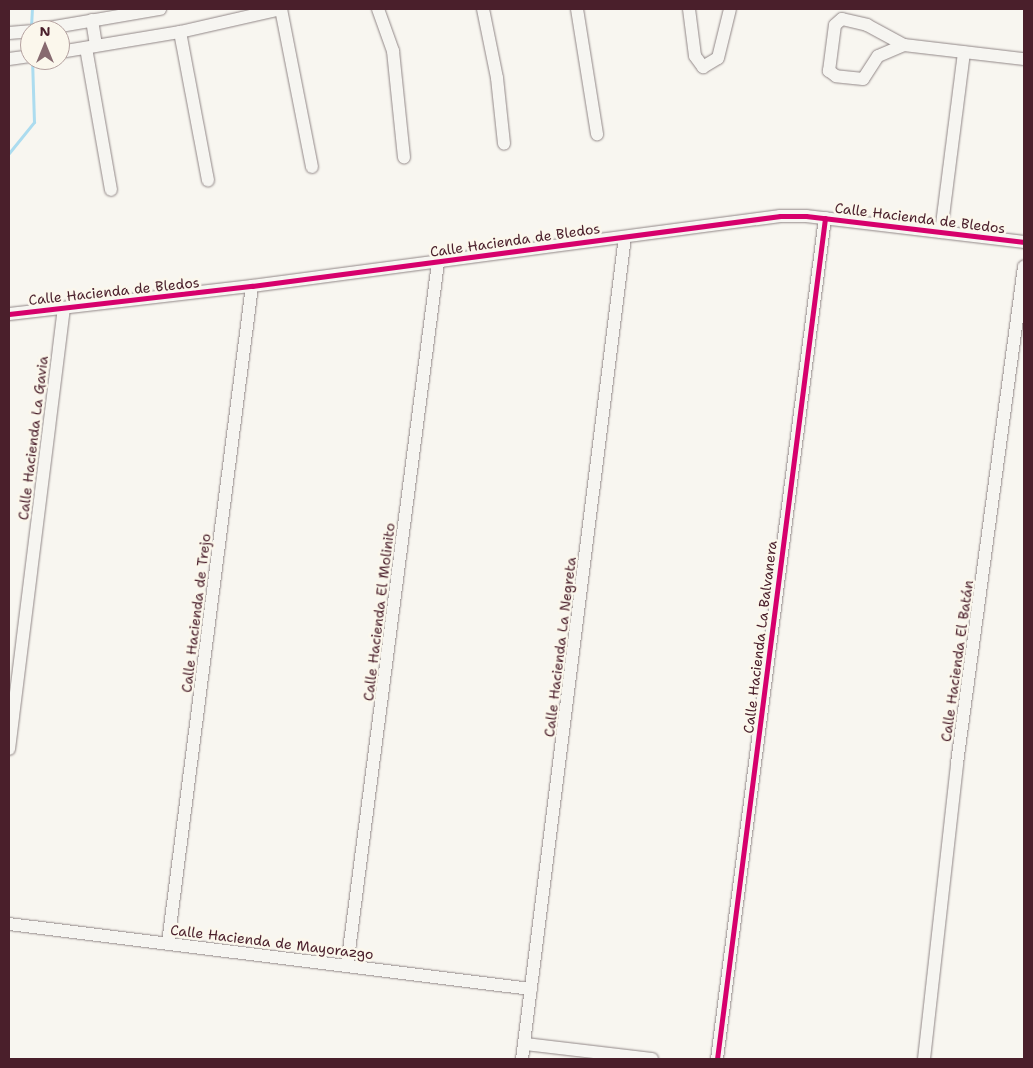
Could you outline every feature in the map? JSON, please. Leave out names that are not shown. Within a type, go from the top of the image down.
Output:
[{"type":"street","points":[[70,25],[160,9]]},
{"type":"street","points":[[70,48],[91,47],[180,32],[281,9],[312,166]]},
{"type":"street","points":[[378,9],[393,51],[404,157]]},
{"type":"street","points":[[483,9],[497,78],[504,144]]},
{"type":"street","points":[[577,9],[597,134]]},
{"type":"street","points":[[688,9],[695,56],[703,67],[718,58],[730,9]]},
{"type":"street","points":[[904,45],[878,56],[859,80],[831,74],[827,66],[835,25],[842,19],[867,25],[904,45],[1024,59]]},
{"type":"street","points":[[92,20],[91,47],[111,190]]},
{"type":"street","points":[[180,32],[208,180]]},
{"type":"street","points":[[941,232],[964,52]]},
{"type":"street","name":"Calle Hacienda de Bledos","points":[[9,314],[252,286],[780,216],[825,218],[1024,242]]},
{"type":"street","name":"Calle Hacienda La Balvanera","points":[[717,1059],[825,218]]},
{"type":"street","name":"Calle Hacienda La Negreta","points":[[522,1059],[625,237]]},
{"type":"street","name":"Calle Hacienda El Molinito","points":[[346,966],[438,262]]},
{"type":"street","name":"Calle Hacienda El Batán","points":[[924,1059],[957,763],[1024,267]]},
{"type":"street","name":"Calle Hacienda de Trejo","points":[[168,943],[252,286]]},
{"type":"street","name":"Calle Hacienda La Gavia","points":[[9,749],[64,309]]},
{"type":"street","name":"Calle Hacienda de Mayorazgo","points":[[9,924],[531,989]]},
{"type":"street","points":[[525,1044],[652,1059]]},
{"type":"waterway","points":[[31,20],[32,9]]},
{"type":"waterway","points":[[9,153],[34,122],[32,70]]},
{"type":"cycle path","points":[[9,314],[252,286],[780,216],[806,216],[1024,242]]},
{"type":"cycle path","points":[[717,1059],[825,218]]}]
